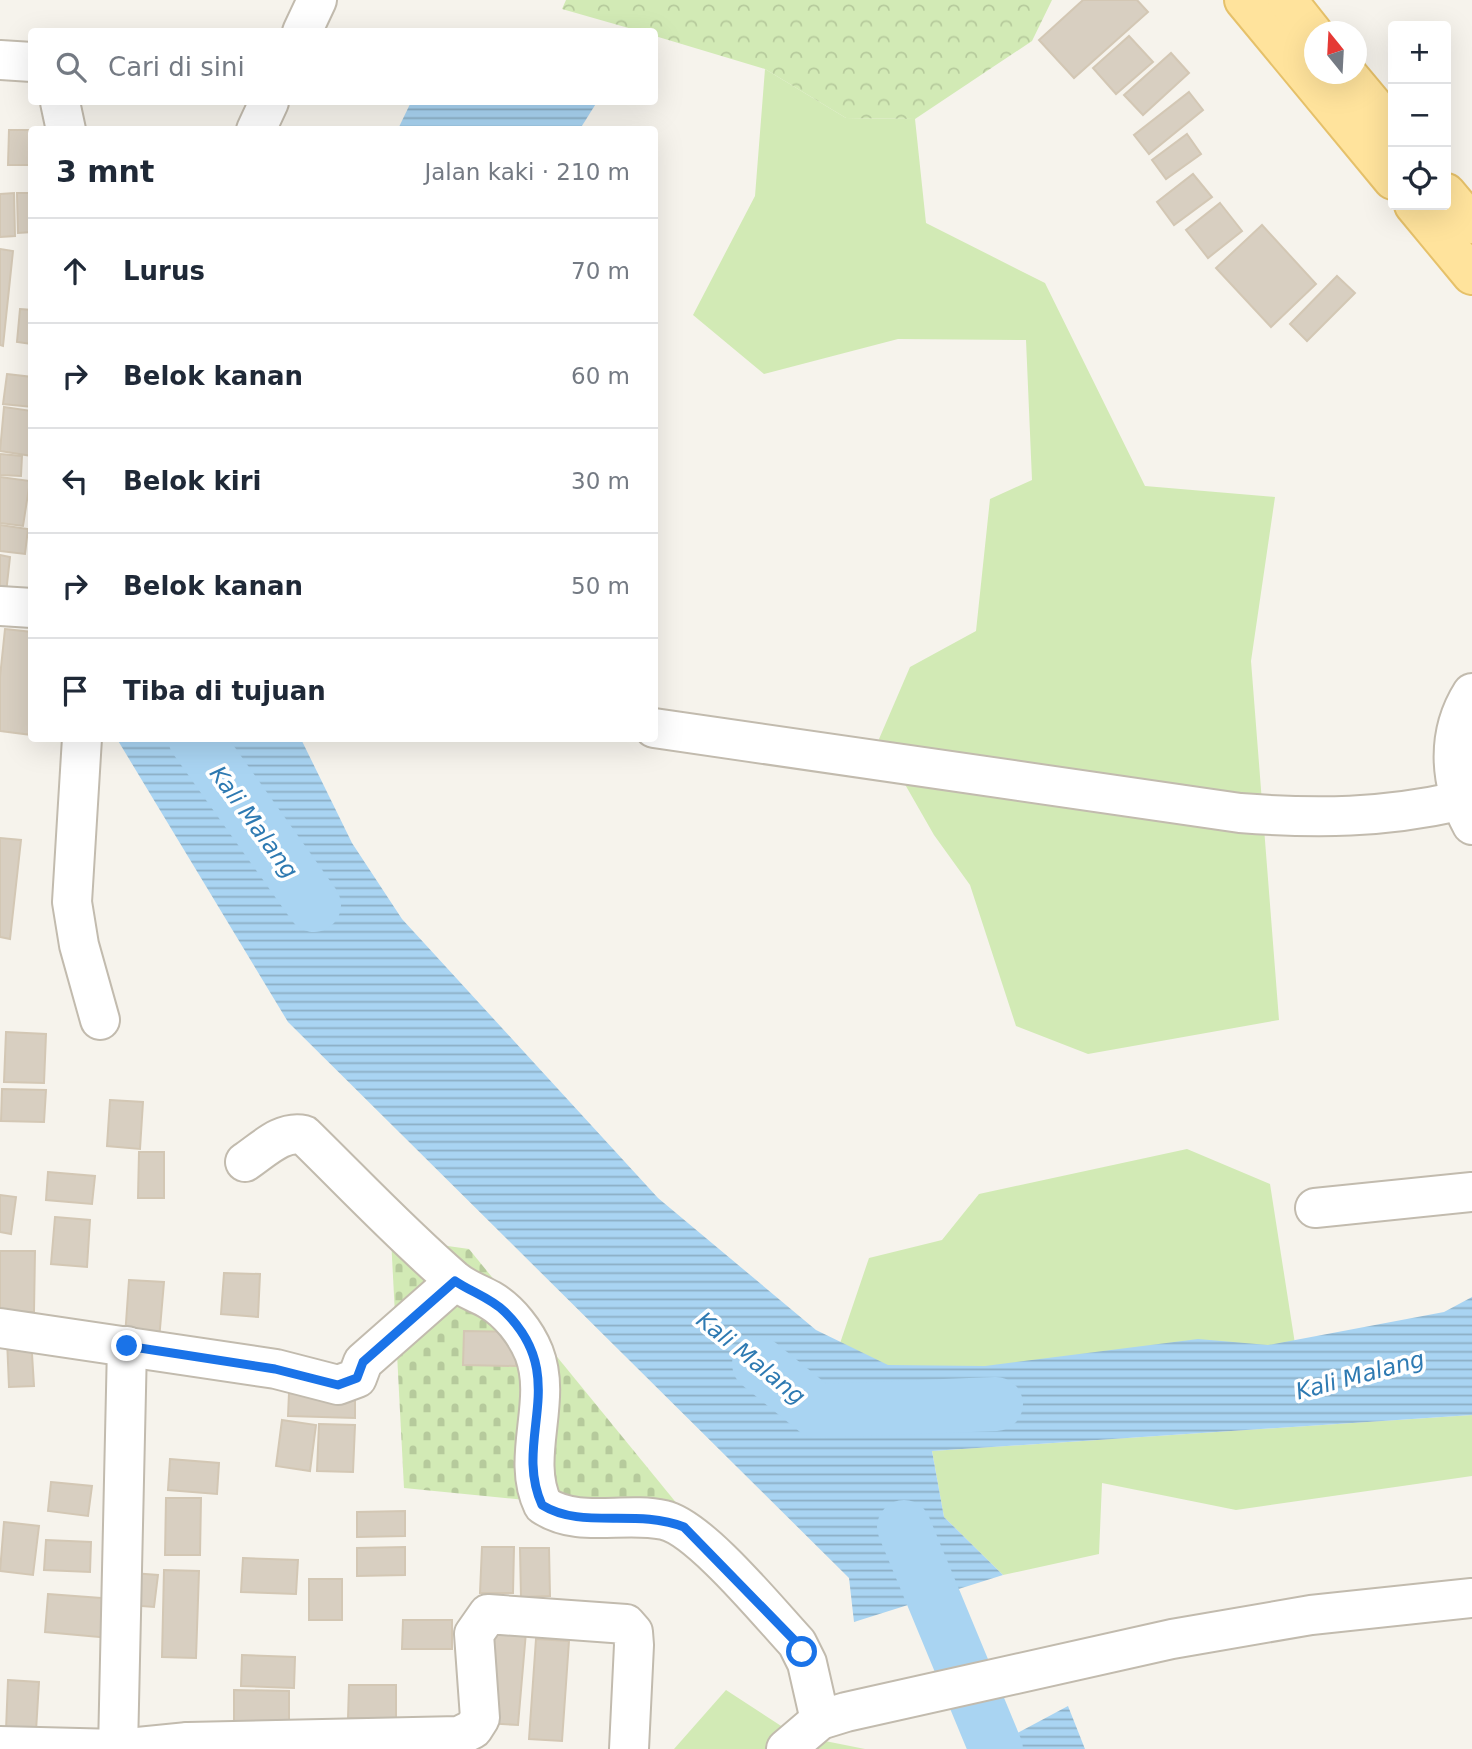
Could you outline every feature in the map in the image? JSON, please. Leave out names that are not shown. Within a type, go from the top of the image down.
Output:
[{"type":"main road","points":[[1244,0],[1388,174]]},
{"type":"main road","points":[[1287,0],[1304,21]]},
{"type":"main road","points":[[1355,84],[1388,123]]},
{"type":"main road","points":[[1451,199],[1472,224]]},
{"type":"main road","points":[[1418,210],[1472,275]]},
{"type":"street","points":[[304,28],[317,0]]},
{"type":"street","points":[[0,60],[28,62]]},
{"type":"street","points":[[61,105],[65,126]]},
{"type":"street","points":[[258,126],[268,105]]},
{"type":"street","points":[[0,606],[28,608]]},
{"type":"street","points":[[658,729],[1240,813],[1307,818],[1363,817],[1409,812],[1465,813],[1453,749],[1459,713],[1472,693]]},
{"type":"street","points":[[82,742],[72,902],[79,945],[100,1020]]},
{"type":"street","points":[[245,1162],[284,1136],[295,1133],[304,1135],[455,1281],[505,1311],[523,1333],[534,1354],[538,1371],[533,1472],[542,1505],[572,1518],[639,1516],[665,1520],[690,1531],[797,1643],[833,1716]]},
{"type":"street","points":[[1315,1208],[1472,1192]]},
{"type":"street","points":[[0,1328],[275,1369],[338,1385],[357,1378],[363,1362],[455,1281]]},
{"type":"street","points":[[118,1749],[127,1346]]},
{"type":"street","points":[[786,1749],[833,1716],[1172,1639],[1311,1615],[1472,1598]]},
{"type":"street","points":[[0,1745],[118,1749],[459,1736],[473,1729],[480,1718],[474,1634],[488,1614],[626,1623],[633,1632],[634,1645],[629,1749]]},
{"type":"green space","points":[[566,0],[1052,0],[1032,41],[915,119],[846,118],[765,69],[658,37],[658,28],[628,28],[562,9]]},
{"type":"green space","points":[[765,69],[846,118],[915,119],[926,223],[1045,283],[1145,486],[1275,497],[1251,661],[1279,1020],[1088,1054],[1016,1026],[970,885],[934,835],[879,739],[910,667],[976,631],[990,499],[1032,480],[1026,340],[898,339],[764,374],[693,315],[755,196]]},
{"type":"green space","points":[[1187,1149],[1270,1184],[1303,1395],[817,1411],[869,1258],[942,1240],[979,1194]]},
{"type":"green space","points":[[391,1238],[469,1249],[687,1516],[404,1488]]},
{"type":"green space","points":[[1472,1415],[1472,1476],[1236,1510],[1102,1483],[1099,1554],[1003,1575],[944,1517],[932,1451]]},
{"type":"green space","points":[[726,1690],[795,1735],[865,1749],[674,1749]]},
{"type":"water","points":[[410,105],[595,105],[582,126],[399,126]]},
{"type":"water","points":[[119,742],[302,742],[352,843],[402,919],[658,1198],[816,1330],[888,1365],[985,1366],[1198,1339],[1268,1345],[1444,1312],[1472,1297],[1472,1415],[932,1451],[944,1517],[1003,1575],[854,1622],[849,1578],[288,1022]]},
{"type":"water","points":[[1068,1706],[1085,1749],[986,1749],[995,1745]]},
{"type":"building","points":[[1083,0],[1137,0],[1148,12],[1074,78],[1039,40]]},
{"type":"building","points":[[1129,36],[1153,62],[1116,94],[1093,68]]},
{"type":"building","points":[[1171,53],[1189,73],[1143,115],[1124,95]]},
{"type":"building","points":[[1189,92],[1203,110],[1149,154],[1134,135]]},
{"type":"building","points":[[9,130],[28,130],[28,165],[8,165]]},
{"type":"building","points":[[1187,134],[1201,154],[1166,179],[1152,160]]},
{"type":"building","points":[[1193,174],[1212,197],[1174,225],[1157,202]]},
{"type":"building","points":[[14,193],[15,236],[0,237],[0,194]]},
{"type":"building","points":[[17,193],[28,193],[28,232],[18,233]]},
{"type":"building","points":[[1220,203],[1242,231],[1208,258],[1186,230]]},
{"type":"building","points":[[1262,225],[1316,284],[1271,327],[1216,268]]},
{"type":"building","points":[[0,249],[13,251],[3,346],[0,345]]},
{"type":"building","points":[[1337,276],[1355,293],[1307,341],[1290,324]]},
{"type":"building","points":[[20,309],[28,310],[28,343],[17,342]]},
{"type":"building","points":[[7,374],[28,377],[28,407],[3,404]]},
{"type":"building","points":[[4,407],[28,410],[28,455],[0,451]]},
{"type":"building","points":[[0,454],[22,456],[21,476],[0,475]]},
{"type":"building","points":[[0,477],[28,481],[23,526],[0,523]]},
{"type":"building","points":[[0,525],[28,529],[25,554],[0,551]]},
{"type":"building","points":[[0,555],[10,557],[6,593],[0,592]]},
{"type":"building","points":[[5,629],[28,632],[28,734],[0,731],[0,677]]},
{"type":"building","points":[[0,838],[21,840],[10,939],[0,937]]},
{"type":"building","points":[[6,1032],[46,1034],[44,1083],[4,1082]]},
{"type":"building","points":[[2,1089],[46,1090],[44,1122],[1,1121]]},
{"type":"building","points":[[110,1100],[143,1102],[140,1149],[107,1146]]},
{"type":"building","points":[[139,1152],[164,1152],[164,1198],[138,1198]]},
{"type":"building","points":[[48,1172],[95,1176],[92,1204],[46,1200]]},
{"type":"building","points":[[0,1195],[16,1197],[11,1234],[0,1232]]},
{"type":"building","points":[[55,1217],[90,1220],[87,1267],[51,1264]]},
{"type":"building","points":[[0,1251],[35,1251],[34,1312],[0,1311]]},
{"type":"building","points":[[224,1273],[260,1274],[258,1317],[221,1314]]},
{"type":"building","points":[[129,1280],[164,1282],[159,1340],[125,1337]]},
{"type":"building","points":[[464,1331],[517,1332],[516,1366],[463,1365]]},
{"type":"building","points":[[31,1338],[34,1386],[9,1387],[7,1339]]},
{"type":"building","points":[[289,1393],[355,1395],[355,1418],[288,1416]]},
{"type":"building","points":[[282,1420],[316,1425],[310,1471],[276,1466]]},
{"type":"building","points":[[319,1424],[355,1425],[353,1472],[317,1471]]},
{"type":"building","points":[[170,1459],[219,1463],[217,1494],[168,1490]]},
{"type":"building","points":[[51,1482],[92,1486],[88,1516],[48,1511]]},
{"type":"building","points":[[166,1498],[201,1498],[200,1555],[165,1555]]},
{"type":"building","points":[[405,1511],[405,1536],[357,1537],[357,1512]]},
{"type":"building","points":[[4,1522],[39,1526],[33,1575],[0,1571]]},
{"type":"building","points":[[46,1540],[91,1542],[90,1572],[44,1570]]},
{"type":"building","points":[[405,1547],[405,1575],[357,1576],[357,1548]]},
{"type":"building","points":[[482,1547],[514,1547],[513,1593],[480,1593]]},
{"type":"building","points":[[520,1548],[549,1548],[550,1596],[521,1597]]},
{"type":"building","points":[[243,1558],[298,1560],[296,1594],[241,1592]]},
{"type":"building","points":[[164,1570],[199,1571],[196,1658],[162,1657]]},
{"type":"building","points":[[132,1573],[158,1575],[154,1607],[129,1605]]},
{"type":"building","points":[[309,1579],[342,1579],[342,1620],[309,1620]]},
{"type":"building","points":[[48,1594],[114,1599],[110,1638],[45,1632]]},
{"type":"building","points":[[403,1620],[452,1620],[452,1649],[402,1649]]},
{"type":"building","points":[[494,1629],[526,1632],[518,1725],[486,1723]]},
{"type":"building","points":[[536,1639],[569,1641],[562,1741],[529,1739]]},
{"type":"building","points":[[242,1655],[295,1657],[294,1688],[241,1686]]},
{"type":"building","points":[[8,1680],[39,1682],[36,1731],[6,1730]]},
{"type":"building","points":[[349,1685],[396,1685],[396,1718],[348,1718]]},
{"type":"building","points":[[234,1690],[289,1691],[289,1725],[234,1725]]},
{"type":"waterway","name":"Kali Malang","points":[[198,742],[314,905]]},
{"type":"waterway","name":"Kali Malang","points":[[759,1364],[817,1411],[996,1404]]},
{"type":"waterway","points":[[904,1527],[996,1749]]},
{"type":"route","points":[[127,1346],[275,1369],[338,1385],[357,1378],[363,1362],[455,1281],[491,1300],[505,1311],[523,1333],[534,1354],[538,1371],[538,1421],[533,1472],[536,1491],[542,1505],[572,1518],[639,1516],[665,1520],[684,1527],[797,1643],[802,1652]]}]
